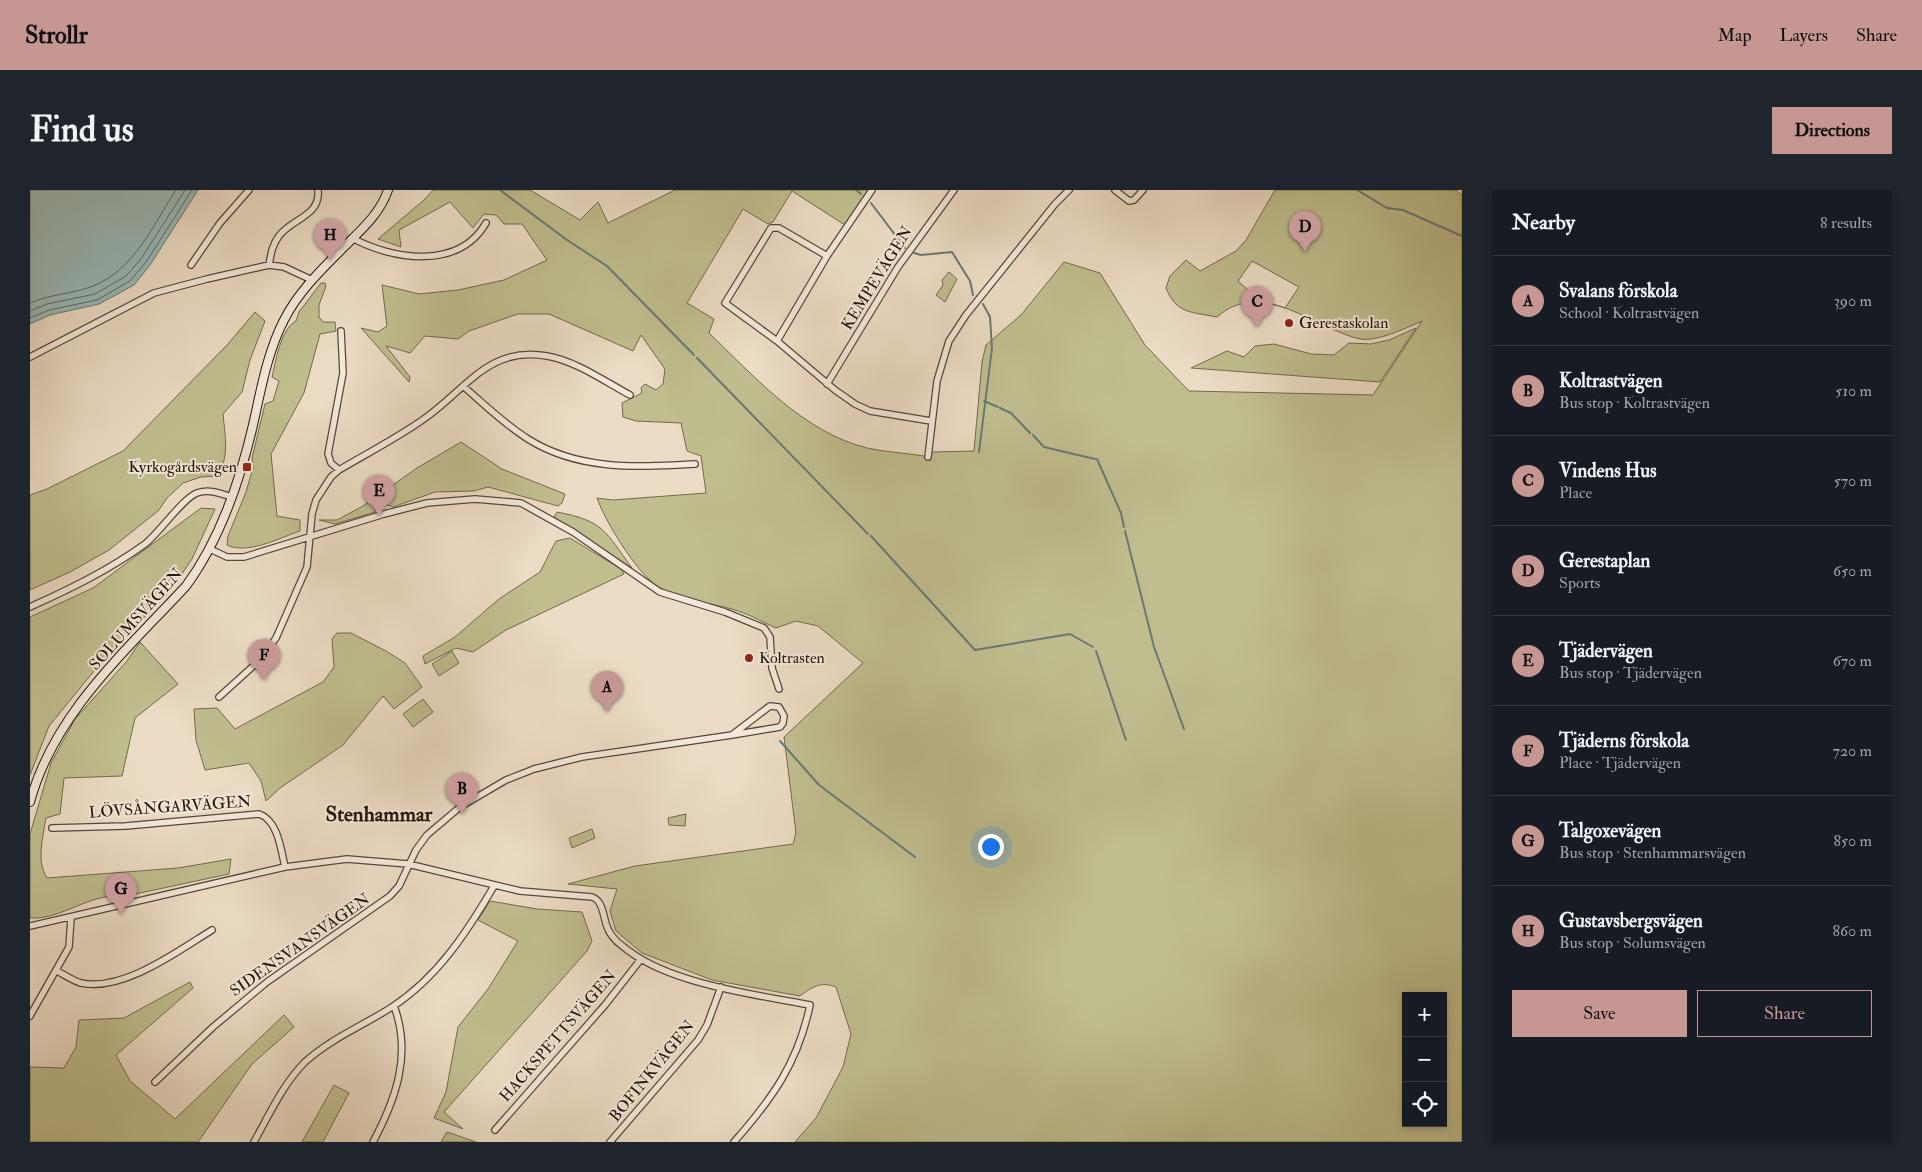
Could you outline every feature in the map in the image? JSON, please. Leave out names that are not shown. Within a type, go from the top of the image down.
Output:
[{"type":"main road","name":"SOLUMSVÄGEN","points":[[30,802],[48,752],[71,714],[186,586],[210,549],[231,496],[252,427],[272,348],[284,319],[312,280],[372,218],[388,190]]},
{"type":"street","points":[[192,265],[220,223],[249,190]]},
{"type":"street","points":[[269,265],[272,249],[279,236],[313,209],[318,200],[318,190]]},
{"type":"street","points":[[777,340],[827,256],[872,190]]},
{"type":"street","name":"KEMPEVÄGEN","points":[[827,384],[898,267],[954,190]]},
{"type":"street","points":[[928,457],[937,381],[944,356],[956,329],[1050,210],[1069,190]]},
{"type":"street","points":[[1115,190],[1126,200],[1134,200],[1143,190]]},
{"type":"street","points":[[352,238],[369,247],[394,255],[435,255],[462,248],[472,242],[479,236],[486,223]]},
{"type":"street","points":[[827,256],[779,228],[771,228],[725,303],[777,340],[827,384],[856,404],[870,411],[931,421]]},
{"type":"street","points":[[30,357],[154,293],[206,278],[269,265],[284,267],[312,280]]},
{"type":"street","points":[[339,470],[331,463],[328,454],[343,373],[341,331]]},
{"type":"street","points":[[219,697],[260,660],[276,638],[307,567],[312,514],[316,500],[330,477],[339,470],[422,421],[490,364],[503,358],[531,354],[562,360],[630,394]]},
{"type":"street","points":[[463,386],[527,439],[562,456],[604,465],[654,466],[695,464]]},
{"type":"street","points":[[30,608],[93,578],[127,556],[157,534],[190,497],[206,491],[231,496]]},
{"type":"street","points":[[210,549],[227,557],[244,557],[427,503],[475,499],[518,502],[573,532],[660,592],[725,612],[764,628],[770,637],[772,668],[779,689]]},
{"type":"street","name":"SIDENSVANSVÄGEN","points":[[155,1082],[213,1027],[267,982],[380,906],[399,886],[416,850],[441,822],[460,807],[506,780],[534,769],[582,757],[732,736],[780,727],[783,723],[780,707],[770,706],[732,736]]},
{"type":"street","name":"LÖVSÅNGARVÄGEN","points":[[52,828],[135,826],[259,814],[264,816],[272,826],[285,867]]},
{"type":"street","points":[[30,926],[285,867],[347,859],[408,864],[494,886],[538,893],[597,898],[613,938],[641,959],[681,975],[721,987],[810,1005],[798,1051],[778,1088],[734,1142]]},
{"type":"street","points":[[254,1142],[293,1076],[306,1062],[321,1050],[394,1006],[443,962],[461,940],[494,886]]},
{"type":"street","points":[[30,1016],[57,970],[71,941],[71,918]]},
{"type":"street","points":[[57,970],[80,982],[92,984],[113,982],[154,964],[212,930]]},
{"type":"street","name":"HACKSPETTSVÄGEN","points":[[495,1130],[604,1005],[641,959]]},
{"type":"street","name":"BOFINKVÄGEN","points":[[610,1142],[698,1040],[707,1025],[721,987]]},
{"type":"street","points":[[372,1142],[390,1107],[401,1068],[402,1036],[394,1006]]},
{"type":"shaded area","points":[[433,190],[530,190],[580,220],[598,202],[608,223],[675,190],[868,190],[845,225],[792,191],[773,222],[768,224],[743,209],[687,303],[714,319],[709,333],[762,385],[801,416],[844,440],[867,448],[924,456],[933,452],[974,451],[982,362],[986,345],[1021,315],[1064,262],[1100,273],[1145,345],[1189,391],[1373,395],[1422,321],[1391,334],[1360,339],[1343,334],[1288,309],[1270,304],[1252,302],[1234,306],[1217,317],[1200,314],[1180,307],[1170,297],[1166,288],[1170,276],[1186,260],[1200,271],[1236,251],[1246,240],[1275,190],[1456,190],[1462,195],[1462,1142],[795,1142],[816,1118],[843,1067],[851,1034],[836,987],[831,985],[817,986],[800,996],[712,980],[642,953],[616,931],[610,911],[617,889],[568,884],[635,866],[793,844],[796,833],[784,737],[863,663],[818,626],[796,621],[776,628],[750,615],[687,599],[666,591],[657,586],[640,570],[622,545],[597,498],[613,500],[706,493],[701,456],[687,451],[681,423],[636,421],[623,417],[622,403],[642,393],[641,388],[645,384],[656,390],[663,384],[665,369],[641,335],[633,351],[549,314],[518,314],[469,331],[458,339],[425,336],[410,353],[386,346],[410,377],[409,382],[361,328],[378,332],[387,326],[382,285],[419,294],[458,290],[504,280],[547,260],[522,224],[504,224],[496,215],[484,214],[473,228],[450,202],[399,230],[401,247],[378,239]],"holes":[[[1252,261],[1299,287],[1285,308],[1259,300],[1238,281]]]},
{"type":"shaded area","points":[[949,272],[957,279],[945,302],[936,295],[943,285],[942,280]]},
{"type":"shaded area","points":[[321,283],[325,283],[326,286],[319,305],[319,317],[323,322],[335,322],[336,331],[320,334],[304,393],[271,454],[277,516],[300,520],[300,531],[254,547],[235,548],[227,545],[228,536],[246,492],[253,468],[252,458],[265,404],[273,401],[279,381],[272,377],[282,338],[296,321],[299,312]]},
{"type":"shaded area","points":[[255,312],[265,321],[250,360],[242,392],[223,414],[225,454],[217,476],[201,477],[183,483],[167,498],[158,511],[109,550],[70,572],[30,590],[30,495],[47,489],[123,451],[228,344]]},
{"type":"shaded area","points":[[1416,328],[1380,382],[1191,368],[1227,351],[1244,357],[1255,346],[1274,344],[1311,354],[1334,355],[1349,343],[1371,344],[1389,340]]},
{"type":"shaded area","points":[[461,442],[502,469],[565,494],[562,503],[558,506],[488,487],[474,491],[435,492],[393,507],[382,503],[375,505],[375,512],[335,524],[319,520],[337,520],[363,506],[417,468]]},
{"type":"shaded area","points":[[201,508],[215,509],[192,559],[171,590],[108,654],[49,726],[30,775],[30,617],[93,588]]},
{"type":"shaded area","points":[[557,512],[573,515],[594,524],[609,536],[632,568],[554,517]]},
{"type":"shaded area","points":[[570,538],[621,569],[624,574],[506,630],[473,652],[456,648],[425,664],[423,656],[455,637],[499,599],[540,572],[556,541]]},
{"type":"shaded area","points":[[337,633],[351,633],[405,663],[422,687],[394,709],[383,696],[343,745],[280,788],[266,801],[261,781],[249,763],[205,770],[196,740],[194,709],[217,708],[235,729],[323,682],[334,667],[332,639]]},
{"type":"shaded area","points":[[140,642],[178,684],[135,718],[122,776],[64,778],[60,814],[46,818],[41,849],[44,871],[47,878],[178,868],[231,859],[229,874],[121,897],[99,898],[54,915],[30,918],[30,834],[51,763],[75,719],[127,661]]},
{"type":"shaded area","points":[[452,651],[459,663],[439,676],[432,664]]},
{"type":"shaded area","points":[[423,699],[433,712],[413,727],[403,714]]},
{"type":"shaded area","points":[[686,814],[685,826],[669,825],[668,818]]},
{"type":"shaded area","points":[[592,829],[595,838],[572,848],[569,838]]},
{"type":"shaded area","points":[[490,901],[537,909],[582,912],[592,941],[587,951],[444,1112],[463,1129],[434,1118],[446,1092],[458,1027],[488,989],[518,941],[478,920]]},
{"type":"shaded area","points":[[190,982],[193,988],[116,1055],[130,1081],[175,1119],[284,1015],[294,1027],[252,1064],[198,1142],[30,1142],[30,1067],[64,1068],[76,1047],[79,1020],[124,1018]]},
{"type":"shaded area","points":[[334,1085],[349,1093],[323,1142],[302,1142]]},
{"type":"shaded area","points":[[447,1132],[476,1142],[441,1142]]},
{"type":"water","points":[[30,190],[198,190],[150,265],[134,285],[99,304],[50,315],[30,324]]},
{"type":"waterway","points":[[500,190],[567,240],[607,266],[694,355]]},
{"type":"waterway","points":[[856,190],[861,194]]},
{"type":"waterway","points":[[1357,190],[1387,208],[1403,210],[1462,236]]},
{"type":"waterway","points":[[871,203],[905,248]]},
{"type":"waterway","points":[[914,253],[921,255],[952,252],[970,281],[973,295]]},
{"type":"waterway","points":[[979,452],[992,348],[990,317],[983,304]]},
{"type":"waterway","points":[[697,358],[868,534]]},
{"type":"waterway","points":[[984,401],[998,407]]},
{"type":"waterway","points":[[1000,408],[1011,413],[1030,433]]},
{"type":"waterway","points":[[1033,435],[1044,447],[1095,459]]},
{"type":"waterway","points":[[1097,459],[1121,513],[1124,527]]},
{"type":"waterway","points":[[1125,531],[1154,647],[1184,729]]},
{"type":"waterway","points":[[871,536],[975,650],[1070,634],[1093,647]]},
{"type":"waterway","points":[[1096,651],[1126,740]]},
{"type":"waterway","points":[[780,741],[819,785],[915,857]]},
{"type":"place","name":"Gerestaplan","points":[[1305,252]]},
{"type":"place","name":"Gustavsbergsvägen","points":[[330,260]]},
{"type":"place","name":"Gerestaskolan","points":[[1289,323]]},
{"type":"place","name":"Vindens Hus","points":[[1257,327]]},
{"type":"place","name":"Kyrkogårdsvägen","points":[[247,467]]},
{"type":"place","name":"Tjädervägen","points":[[379,516]]},
{"type":"place","name":"Koltrasten","points":[[749,658]]},
{"type":"place","name":"Tjäderns förskola","points":[[264,680]]},
{"type":"place","name":"Svalans förskola","points":[[607,712]]},
{"type":"place","name":"Koltrastvägen","points":[[462,814]]},
{"type":"place","name":"Talgoxevägen","points":[[121,914]]},
{"type":"district","name":"Stenhammar","points":[[379,814]]}]
